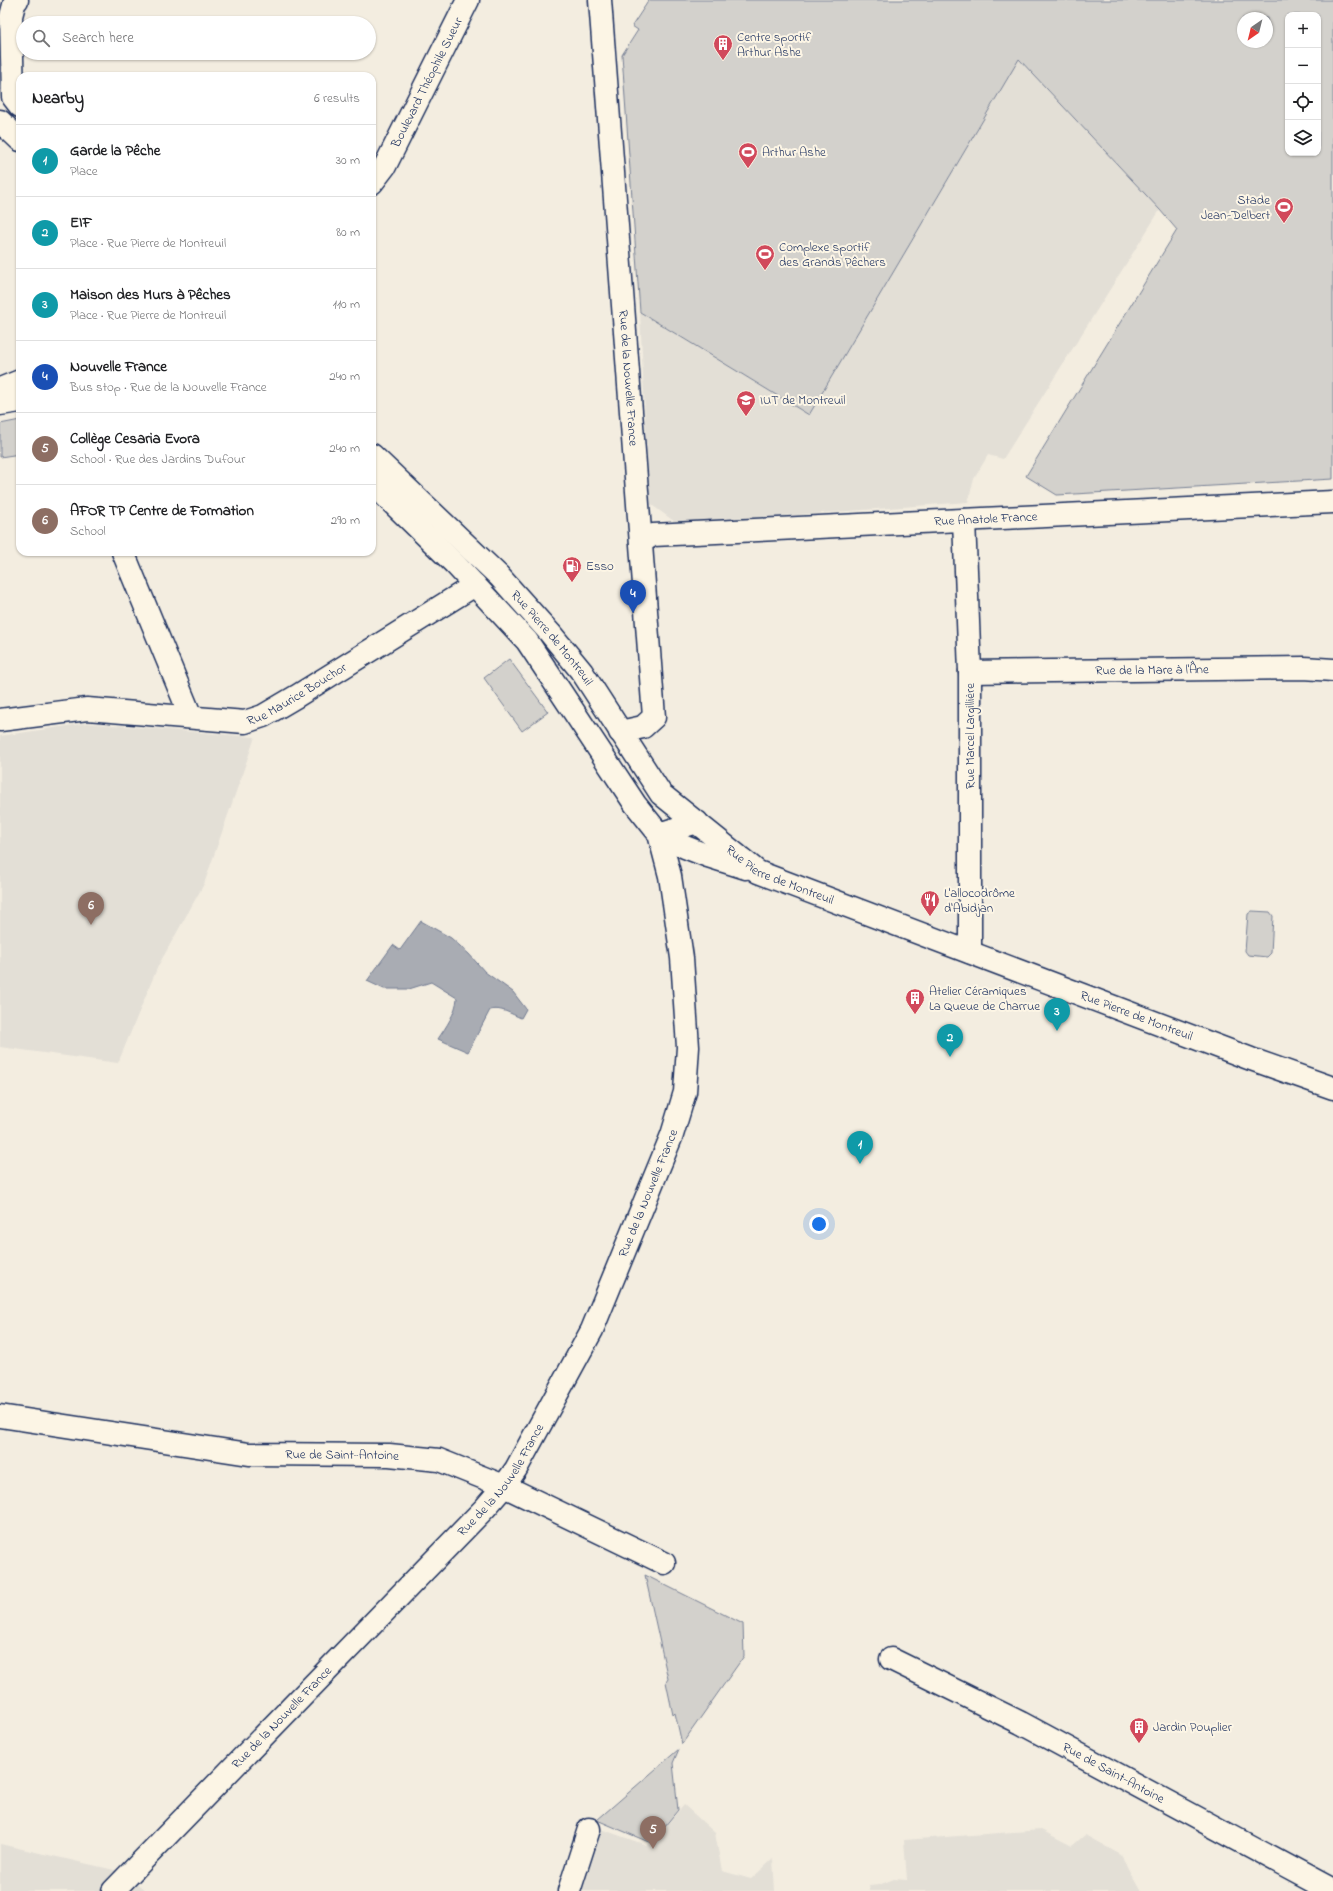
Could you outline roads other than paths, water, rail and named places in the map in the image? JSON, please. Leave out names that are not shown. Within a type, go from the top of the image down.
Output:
[{"type":"street","points":[[16,101],[13,97],[11,16],[15,1],[17,0]]},
{"type":"street","name":"Boulevard Théophile Sueur","points":[[376,178],[385,166],[468,0]]},
{"type":"street","name":"Rue de la Nouvelle France","points":[[600,0],[654,716],[643,727],[620,732]]},
{"type":"street","points":[[0,121],[16,136]]},
{"type":"street","points":[[0,389],[16,383]]},
{"type":"street","points":[[0,404],[16,402]]},
{"type":"street","name":"Rue Pierre de Montreuil","points":[[376,459],[499,576],[550,633],[582,672],[661,794],[758,872],[1251,1059],[1333,1088]]},
{"type":"street","name":"Rue Pierre de Montreuil","points":[[376,488],[475,585],[527,641],[635,804],[659,834]]},
{"type":"street","name":"Rue Anatole France","points":[[640,542],[653,535],[1333,502]]},
{"type":"street","name":"Rue Marcel Largillière","points":[[964,520],[970,672],[970,952]]},
{"type":"street","points":[[125,556],[191,717]]},
{"type":"street","name":"Rue Maurice Bouchor","points":[[0,720],[87,709],[245,722],[263,716],[475,585]]},
{"type":"street","name":"Rue de la Mare à l'Âne","points":[[970,672],[1304,668],[1333,670]]},
{"type":"street","points":[[659,834],[696,822]]},
{"type":"street","points":[[659,834],[685,847],[708,856],[758,872]]},
{"type":"street","name":"Rue de la Nouvelle France","points":[[113,1891],[504,1486],[516,1469],[592,1330],[672,1134],[685,1092],[687,1055],[682,958],[670,876],[659,834]]},
{"type":"street","name":"Rue de Saint-Antoine","points":[[0,1416],[249,1454],[389,1455],[439,1460],[504,1486],[664,1563]]},
{"type":"street","name":"Rue de Saint-Antoine","points":[[891,1659],[1021,1723],[1333,1891]]},
{"type":"street","points":[[568,1891],[589,1829]]},
{"type":"place","name":"Centre sportif Arthur Ashe","points":[[723,61]]},
{"type":"place","name":"Arthur Ashe","points":[[748,169]]},
{"type":"place","name":"Stade Jean-Delbert","points":[[1284,224]]},
{"type":"place","name":"Complexe sportif des Grands Pêchers","points":[[765,271]]},
{"type":"place","name":"IUT de Montreuil","points":[[746,417]]},
{"type":"place","name":"Esso","points":[[572,583]]},
{"type":"place","name":"Nouvelle France","points":[[633,613]]},
{"type":"place","name":"L'allocodrôme d'Abidjan","points":[[930,917]]},
{"type":"place","name":"AFOR TP Centre de Formation","points":[[91,925]]},
{"type":"place","name":"Atelier Céramiques La Queue de Charrue","points":[[915,1015]]},
{"type":"place","name":"Maison des Murs à Pêches","points":[[1057,1031]]},
{"type":"place","name":"EIF","points":[[950,1057]]},
{"type":"place","name":"Garde la Pêche","points":[[860,1164]]},
{"type":"place","name":"Jardin Pouplier","points":[[1139,1744]]},
{"type":"place","name":"Collège Cesaria Evora","points":[[653,1849]]}]
